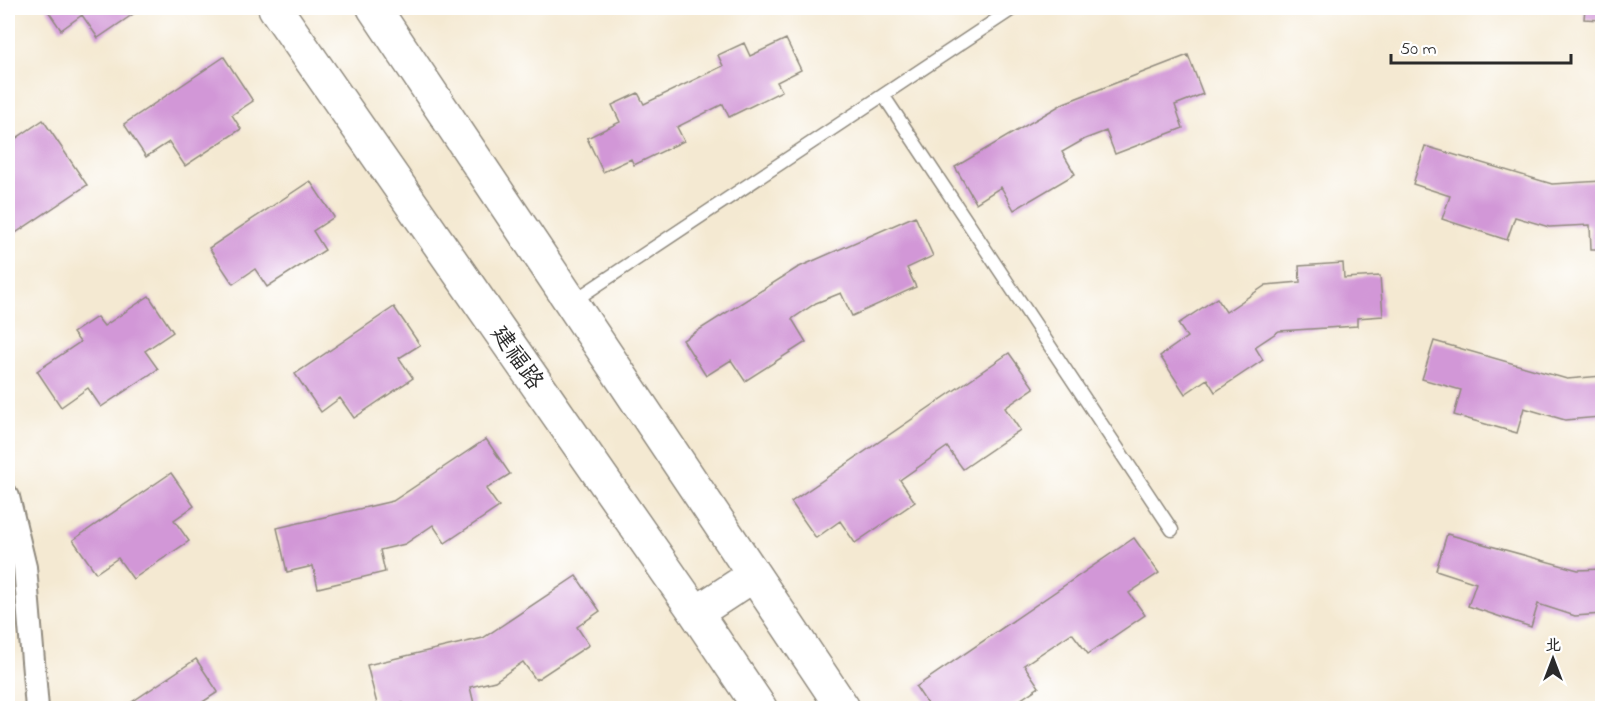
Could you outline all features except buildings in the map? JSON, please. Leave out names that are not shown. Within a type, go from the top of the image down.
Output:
[{"type":"main road","name":"建福路","points":[[275,8],[760,708]]},
{"type":"main road","points":[[374,8],[843,708]]},
{"type":"main road","points":[[696,613],[754,575]]},
{"type":"street","points":[[8,497],[24,567],[38,708]]},
{"type":"lane","points":[[571,302],[1014,8]]},
{"type":"lane","points":[[883,95],[1172,530]]}]
